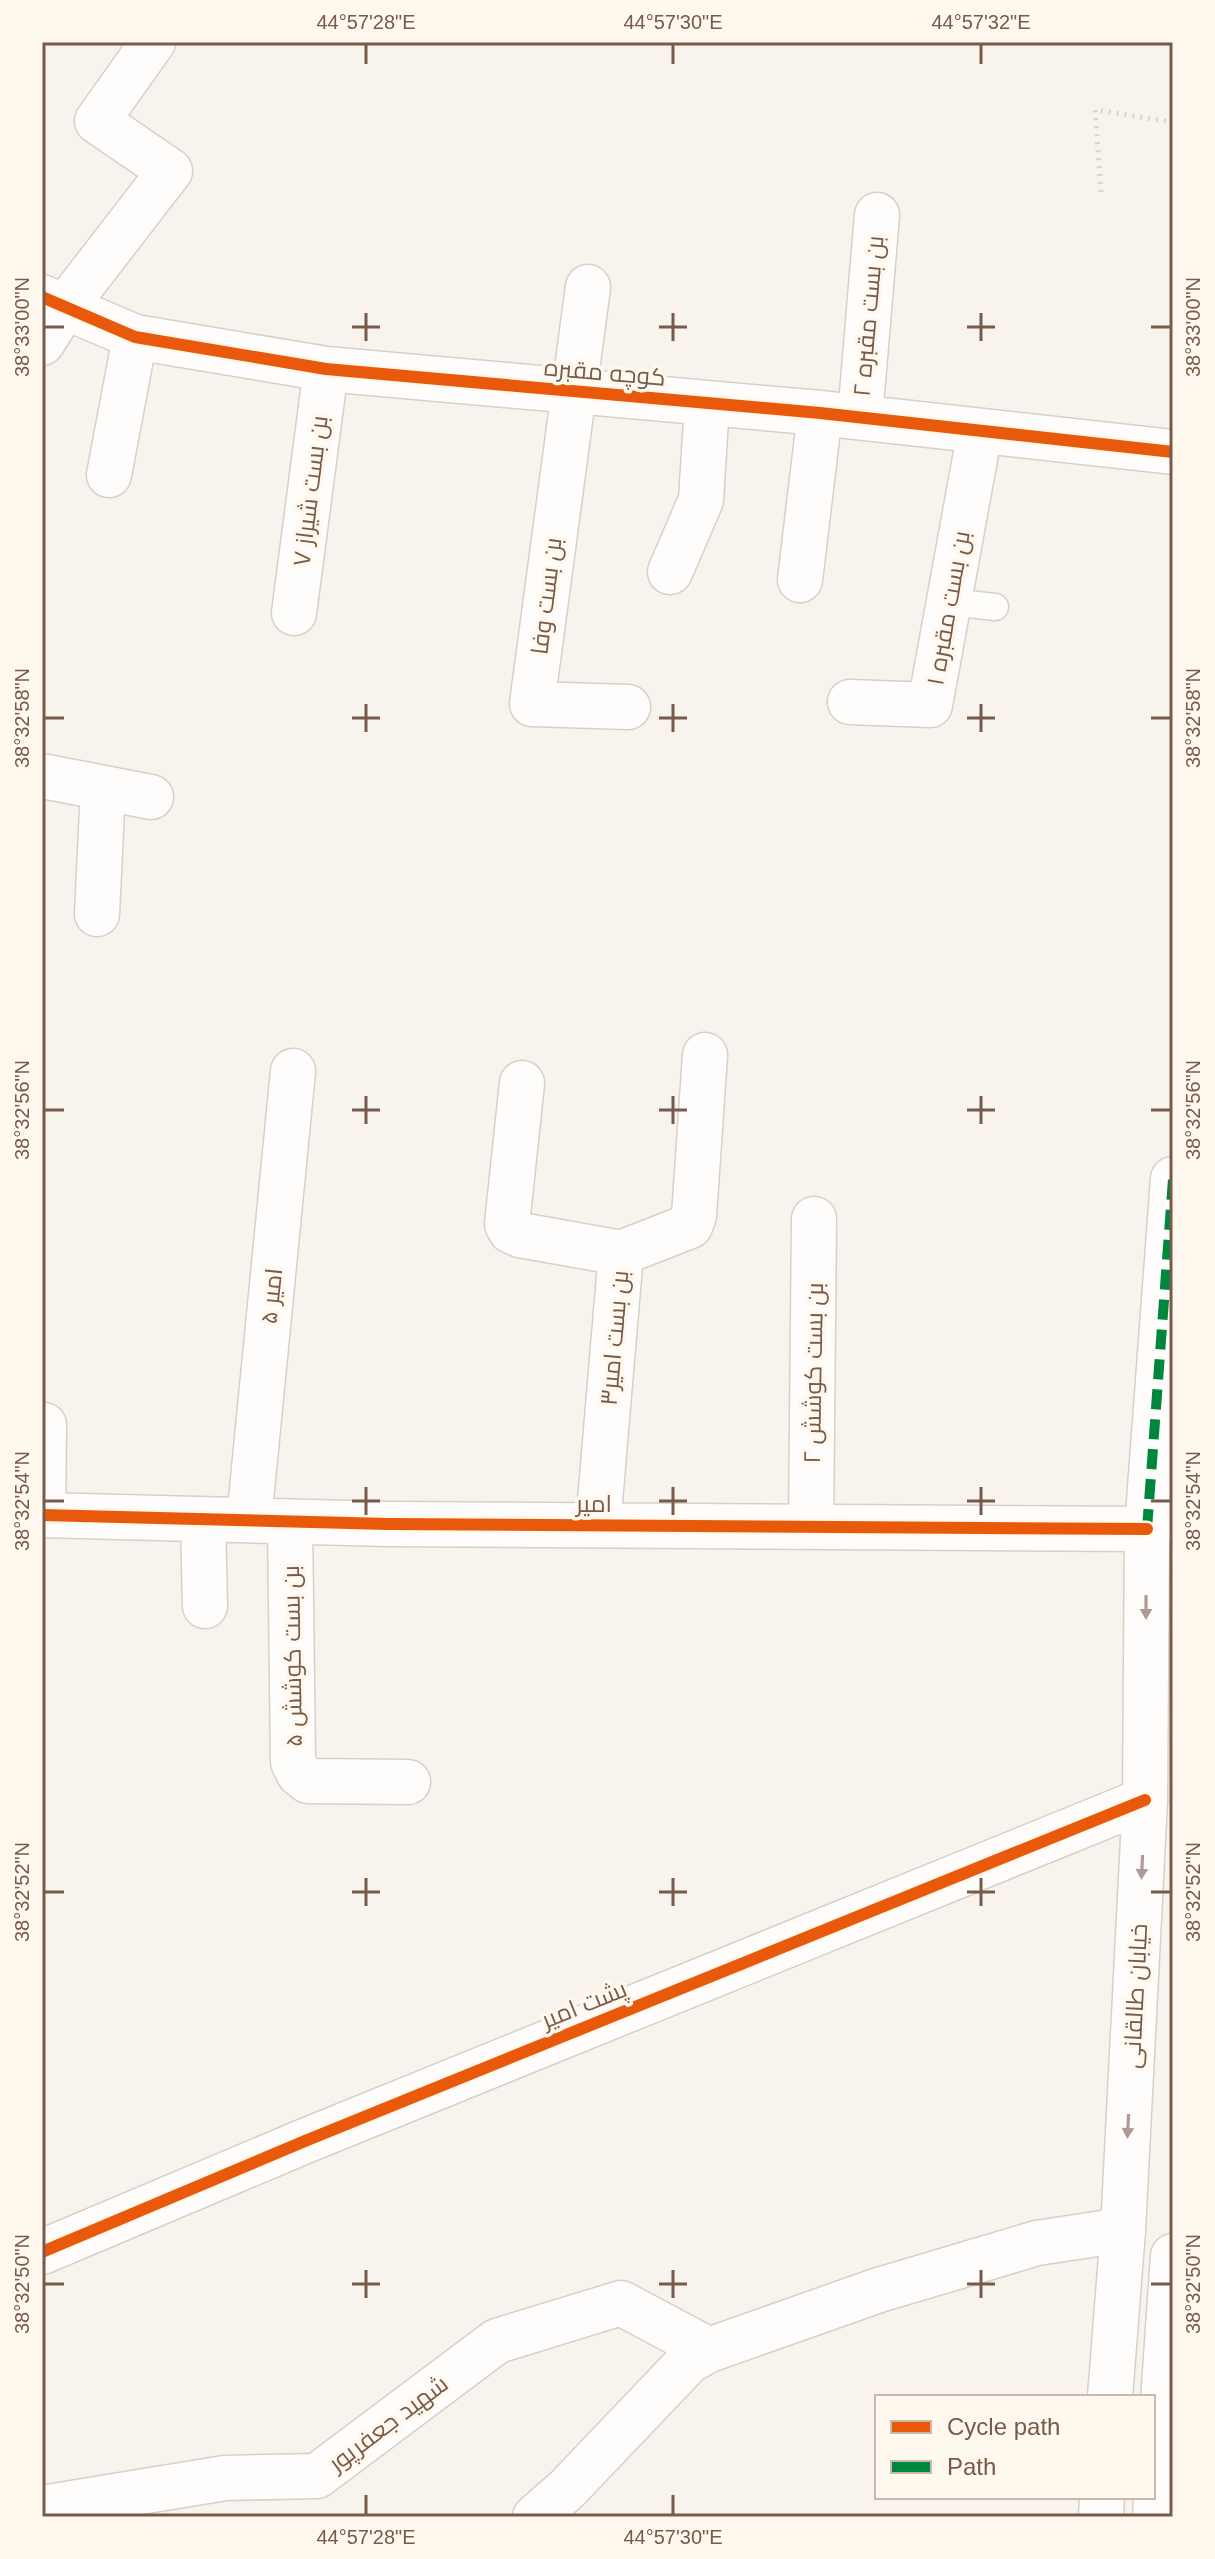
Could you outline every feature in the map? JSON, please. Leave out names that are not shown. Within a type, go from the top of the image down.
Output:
[{"type":"street","points":[[42,343],[53,302],[170,171],[97,121],[153,42]]},
{"type":"street","name":"بن بست مقبره ۲","points":[[800,580],[840,415],[877,215]]},
{"type":"street","points":[[572,392],[588,287]]},
{"type":"street","name":"کوچه مقبره","points":[[53,302],[135,337],[326,369],[840,415],[1173,452]]},
{"type":"street","points":[[109,475],[135,337]]},
{"type":"street","name":"بن بست شیراز ۷","points":[[294,613],[326,369]]},
{"type":"street","name":"بن بست وفا","points":[[572,392],[532,704],[628,707]]},
{"type":"street","points":[[670,572],[701,500],[707,404]]},
{"type":"street","name":"بن بست مقبره ۱","points":[[850,702],[930,705],[980,431]]},
{"type":"street","points":[[42,776],[151,797]]},
{"type":"street","points":[[97,914],[103,788]]},
{"type":"street","name":"بن بست امیر۳","points":[[598,1525],[621,1253],[690,1226],[694,1216],[705,1055]]},
{"type":"street","name":"امیر ۵","points":[[269,1521],[293,1071]]},
{"type":"street","points":[[522,1083],[507,1224],[511,1231],[621,1253]]},
{"type":"street","name":"خیابان طالقانی","points":[[1110,2395],[1123,2230],[1160,1522],[1173,1179]]},
{"type":"street","name":"بن بست کوشش ۲","points":[[811,1527],[814,1219]]},
{"type":"street","points":[[42,1515],[44,1425]]},
{"type":"street","name":"امیر","points":[[42,1515],[269,1521],[811,1527],[1160,1522]]},
{"type":"street","points":[[203,1519],[205,1606]]},
{"type":"street","name":"بن بست کوشش ۵","points":[[269,1521],[293,1762],[299,1774],[308,1781],[408,1782]]},
{"type":"street","name":"پشت امیر","points":[[42,2252],[305,2141],[1145,1800]]},
{"type":"street","points":[[535,2517],[567,2489],[689,2361],[709,2350],[879,2290],[1037,2243],[1123,2230]]},
{"type":"street","points":[[1155,2517],[1173,2256]]},
{"type":"street","name":"شهید جعفرپور","points":[[42,2508],[225,2478],[317,2476],[497,2341],[621,2303],[709,2350]]},
{"type":"lane","points":[[949,602],[995,607]]},
{"type":"path","points":[[1101,192],[1095,110],[1173,122]]},
{"type":"marked path","points":[[1147,1529],[1173,1179]]},
{"type":"cycle path","points":[[42,297],[135,337],[326,369],[820,413],[1173,452]]},
{"type":"cycle path","points":[[42,1515],[388,1524],[1147,1529]]},
{"type":"cycle path","points":[[42,2252],[305,2141],[1145,1800]]}]
